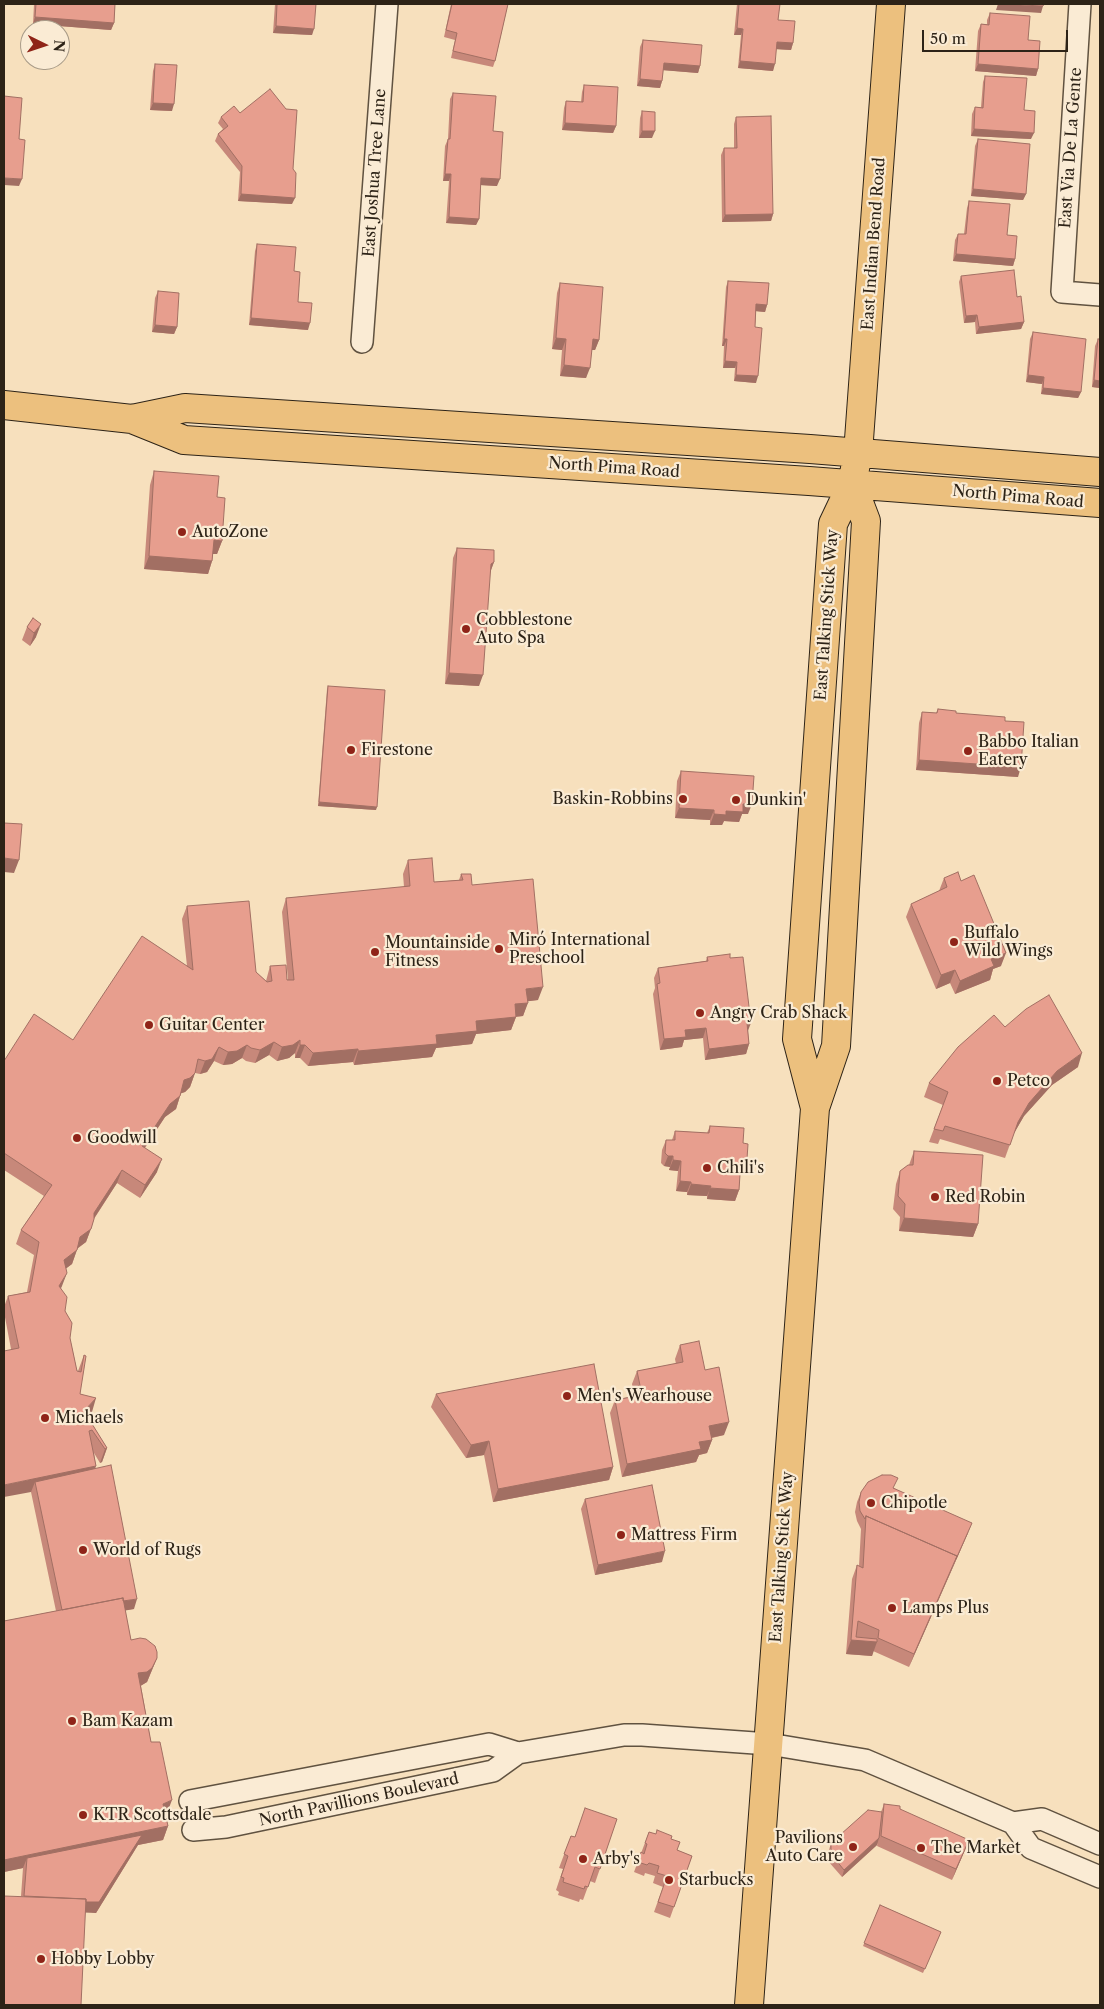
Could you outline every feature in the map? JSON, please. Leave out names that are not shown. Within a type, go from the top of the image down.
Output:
[{"type":"main road","name":"East Indian Bend Road","points":[[852,484],[858,453],[891,4]]},
{"type":"main road","name":"North Pima Road","points":[[4,405],[132,419],[184,440],[852,484],[1100,503]]},
{"type":"main road","name":"North Pima Road","points":[[132,419],[185,408],[858,453],[1100,472]]},
{"type":"main road","name":"East Talking Stick Way","points":[[815,1108],[797,1039],[833,524],[852,484]]},
{"type":"main road","name":"East Talking Stick Way","points":[[749,2005],[815,1108],[836,1046],[866,521],[852,484]]},
{"type":"main road","points":[[809,865],[822,875],[828,884],[826,976],[838,1016]]},
{"type":"street","name":"East Joshua Tree Lane","points":[[362,342],[388,4]]},
{"type":"street","name":"East Via De La Gente","points":[[1080,4],[1062,292],[1100,295]]},
{"type":"street","name":"North Pavillions Boulevard","points":[[193,1830],[226,1827],[493,1771],[518,1753],[624,1735],[769,1744],[865,1760],[1013,1823]]},
{"type":"street","name":"North Pavillions Boulevard","points":[[190,1801],[489,1744],[518,1753]]},
{"type":"street","points":[[1100,1844],[1042,1819],[1013,1823],[1031,1848],[1100,1877]]},
{"type":"building","points":[[36,4],[115,4],[114,23],[35,17]]},
{"type":"building","points":[[277,4],[316,4],[314,29],[276,26]]},
{"type":"building","points":[[452,4],[508,4],[495,61],[453,51],[457,33],[446,30]]},
{"type":"building","points":[[739,4],[780,4],[778,20],[795,21],[793,43],[777,42],[775,64],[740,61],[743,29],[737,28]]},
{"type":"building","points":[[1000,4],[1044,4],[1043,6]]},
{"type":"building","points":[[990,13],[1030,16],[1028,40],[1040,41],[1038,69],[978,64],[981,24],[989,25]]},
{"type":"building","points":[[643,40],[702,45],[700,66],[664,63],[662,81],[640,79]]},
{"type":"building","points":[[155,64],[177,65],[174,104],[153,103]]},
{"type":"building","points":[[985,76],[1027,78],[1024,110],[1035,111],[1034,133],[974,129],[975,107],[983,108]]},
{"type":"building","points":[[584,85],[618,87],[616,126],[565,123],[566,101],[583,102]]},
{"type":"building","points":[[270,89],[286,109],[297,110],[293,169],[296,173],[295,198],[241,194],[242,166],[218,134],[228,126],[221,117],[234,106],[240,113]]},
{"type":"building","points":[[453,93],[496,96],[493,131],[503,132],[500,179],[481,178],[479,219],[449,217],[451,174],[445,174],[448,139],[450,139]]},
{"type":"building","points":[[4,96],[22,98],[19,139],[25,140],[22,179],[4,178]]},
{"type":"building","points":[[642,111],[655,112],[655,131],[642,131]]},
{"type":"building","points":[[771,116],[773,214],[725,215],[724,148],[737,148],[736,117]]},
{"type":"building","points":[[978,139],[1030,144],[1026,194],[973,189]]},
{"type":"building","points":[[969,201],[1010,204],[1007,235],[1017,236],[1015,259],[956,254],[958,234],[966,234]]},
{"type":"building","points":[[257,244],[296,247],[294,271],[300,272],[298,302],[312,303],[310,323],[251,318]]},
{"type":"building","points":[[1014,270],[1017,297],[1021,296],[1024,322],[979,327],[977,315],[966,316],[961,276]]},
{"type":"building","points":[[728,281],[769,283],[767,305],[756,304],[755,327],[762,328],[758,376],[736,375],[737,362],[725,361],[727,339],[724,339]]},
{"type":"building","points":[[560,283],[603,287],[599,340],[593,339],[590,368],[564,365],[566,339],[556,338]]},
{"type":"building","points":[[158,291],[179,293],[177,327],[155,325]]},
{"type":"building","points":[[1033,332],[1086,339],[1081,392],[1043,388],[1044,377],[1028,375]]},
{"type":"building","points":[[1098,339],[1100,339],[1100,381],[1094,380]]},
{"type":"building","name":"AutoZone","points":[[154,471],[219,476],[217,497],[225,498],[222,541],[214,540],[212,561],[149,556]]},
{"type":"building","name":"Cobblestone Auto Spa","points":[[457,548],[494,550],[494,562],[491,564],[483,675],[449,673]]},
{"type":"building","points":[[33,618],[41,624],[34,633],[27,627]]},
{"type":"building","name":"Firestone","points":[[328,686],[385,690],[377,807],[319,802]]},
{"type":"building","name":"Babbo Italian Eatery","points":[[938,709],[956,711],[956,713],[1005,717],[1005,721],[1024,722],[1021,767],[919,760],[922,712],[937,713]]},
{"type":"building","points":[[681,771],[754,776],[752,804],[743,804],[743,812],[726,811],[726,815],[714,814],[714,810],[679,808]]},
{"type":"building","points":[[4,823],[22,824],[19,860],[4,858]]},
{"type":"building","points":[[432,858],[434,882],[463,880],[461,874],[471,874],[472,885],[533,879],[543,987],[526,989],[528,1003],[515,1004],[516,1017],[476,1021],[477,1031],[436,1035],[437,1044],[313,1053],[305,1045],[300,1045],[300,1040],[293,1045],[282,1047],[274,1042],[260,1050],[247,1045],[237,1051],[228,1052],[219,1047],[212,1059],[205,1061],[198,1059],[195,1073],[190,1078],[184,1080],[180,1096],[170,1104],[142,1146],[162,1159],[145,1185],[122,1170],[94,1213],[91,1229],[80,1237],[77,1250],[64,1260],[67,1273],[59,1286],[67,1297],[65,1311],[72,1323],[70,1338],[77,1371],[81,1372],[84,1355],[86,1356],[80,1394],[96,1398],[84,1411],[107,1448],[105,1449],[92,1430],[89,1431],[96,1466],[4,1485],[4,1351],[19,1348],[8,1296],[30,1292],[39,1242],[21,1230],[52,1185],[4,1153],[4,1061],[34,1014],[73,1040],[142,936],[193,970],[187,906],[249,901],[256,972],[267,982],[272,981],[270,966],[286,965],[287,980],[294,980],[286,898],[410,886],[408,860]]},
{"type":"building","name":"Buffalo Wild Wings","points":[[958,872],[961,881],[974,875],[1006,953],[991,959],[994,966],[960,981],[955,970],[941,975],[911,904],[947,887],[944,878]]},
{"type":"building","name":"Angry Crab Shack","points":[[730,954],[730,958],[743,957],[751,1023],[747,1023],[749,1044],[709,1049],[706,1028],[685,1030],[686,1037],[664,1039],[657,984],[660,983],[658,968],[708,961],[707,957]]},
{"type":"building","name":"Petco","points":[[1049,995],[1082,1053],[1057,1071],[1029,1103],[1018,1122],[1010,1145],[945,1126],[943,1131],[934,1129],[948,1092],[929,1083],[958,1047],[994,1015],[1005,1027],[1026,1009]]},
{"type":"building","name":"Chili's","points":[[710,1126],[744,1128],[743,1143],[748,1144],[747,1159],[741,1159],[739,1190],[710,1188],[711,1186],[680,1181],[681,1161],[673,1160],[673,1156],[668,1156],[665,1153],[666,1140],[675,1140],[675,1131],[709,1133]]},
{"type":"building","name":"Red Robin","points":[[914,1151],[983,1155],[978,1224],[904,1218],[905,1204],[898,1196],[900,1171],[908,1165],[913,1165]]},
{"type":"building","points":[[699,1341],[705,1370],[719,1367],[729,1422],[709,1426],[712,1440],[699,1442],[701,1449],[627,1464],[615,1400],[642,1395],[637,1371],[683,1362],[680,1345]]},
{"type":"building","points":[[594,1364],[613,1467],[498,1489],[489,1441],[471,1445],[436,1394]]},
{"type":"building","name":"World of Rugs","points":[[111,1465],[137,1599],[123,1601],[123,1598],[62,1610],[35,1482]]},
{"type":"building","points":[[882,1475],[891,1475],[898,1478],[893,1488],[972,1523],[956,1559],[957,1556],[866,1516],[865,1519],[860,1511],[861,1492],[868,1482]]},
{"type":"building","name":"Mattress Firm","points":[[652,1485],[665,1551],[598,1565],[585,1499]]},
{"type":"building","name":"Lamps Plus","points":[[866,1516],[957,1556],[914,1654],[878,1638],[879,1630],[858,1621],[856,1637],[877,1639],[877,1642],[851,1640],[857,1565],[863,1568]]},
{"type":"building","points":[[123,1598],[131,1640],[146,1639],[155,1646],[157,1652],[157,1658],[152,1668],[147,1672],[138,1673],[151,1742],[160,1742],[172,1800],[163,1804],[168,1826],[4,1860],[4,1621]]},
{"type":"building","name":"The Market","points":[[884,1804],[900,1806],[900,1809],[969,1840],[956,1869],[881,1836]]},
{"type":"building","name":"Arby's","points":[[585,1808],[617,1819],[600,1869],[595,1867],[588,1887],[585,1886],[584,1889],[563,1882],[564,1878],[561,1877],[568,1856],[564,1854],[571,1836],[575,1837]]},
{"type":"building","name":"Pavilions Auto Care","points":[[868,1810],[882,1812],[879,1838],[844,1870],[831,1854],[831,1843]]},
{"type":"building","name":"Starbucks","points":[[657,1830],[672,1836],[671,1839],[680,1842],[677,1850],[692,1856],[674,1907],[658,1902],[667,1876],[657,1873],[659,1866],[638,1862],[641,1852],[644,1854],[649,1832],[656,1834]]},
{"type":"building","points":[[142,1835],[99,1902],[86,1902],[86,1899],[24,1896],[27,1858]]},
{"type":"building","name":"Hobby Lobby","points":[[4,1896],[86,1899],[81,2005],[4,2005]]},
{"type":"building","points":[[880,1905],[941,1932],[925,1969],[864,1943]]},
{"type":"place","name":"AutoZone","points":[[182,532]]},
{"type":"place","name":"Cobblestone Auto Spa","points":[[466,629]]},
{"type":"place","name":"Firestone","points":[[351,750]]},
{"type":"place","name":"Babbo Italian Eatery","points":[[968,751]]},
{"type":"place","name":"Baskin-Robbins","points":[[683,799]]},
{"type":"place","name":"Dunkin'","points":[[736,800]]},
{"type":"place","name":"Buffalo Wild Wings","points":[[954,942]]},
{"type":"place","name":"Miró International Preschool","points":[[499,949]]},
{"type":"place","name":"Mountainside Fitness","points":[[375,952]]},
{"type":"place","name":"Angry Crab Shack","points":[[700,1013]]},
{"type":"place","name":"Guitar Center","points":[[149,1025]]},
{"type":"place","name":"Petco","points":[[997,1081]]},
{"type":"place","name":"Goodwill","points":[[77,1138]]},
{"type":"place","name":"Chili's","points":[[707,1168]]},
{"type":"place","name":"Red Robin","points":[[935,1197]]},
{"type":"place","name":"Men's Wearhouse","points":[[567,1396]]},
{"type":"place","name":"Michaels","points":[[45,1418]]},
{"type":"place","name":"Chipotle","points":[[871,1503]]},
{"type":"place","name":"Mattress Firm","points":[[621,1535]]},
{"type":"place","name":"World of Rugs","points":[[83,1550]]},
{"type":"place","name":"Lamps Plus","points":[[892,1608]]},
{"type":"place","name":"Bam Kazam","points":[[72,1721]]},
{"type":"place","name":"KTR Scottsdale","points":[[83,1815]]},
{"type":"place","name":"Pavilions Auto Care","points":[[853,1847]]},
{"type":"place","name":"The Market","points":[[921,1848]]},
{"type":"place","name":"Arby's","points":[[583,1859]]},
{"type":"place","name":"Starbucks","points":[[669,1880]]},
{"type":"place","name":"Hobby Lobby","points":[[41,1959]]}]
